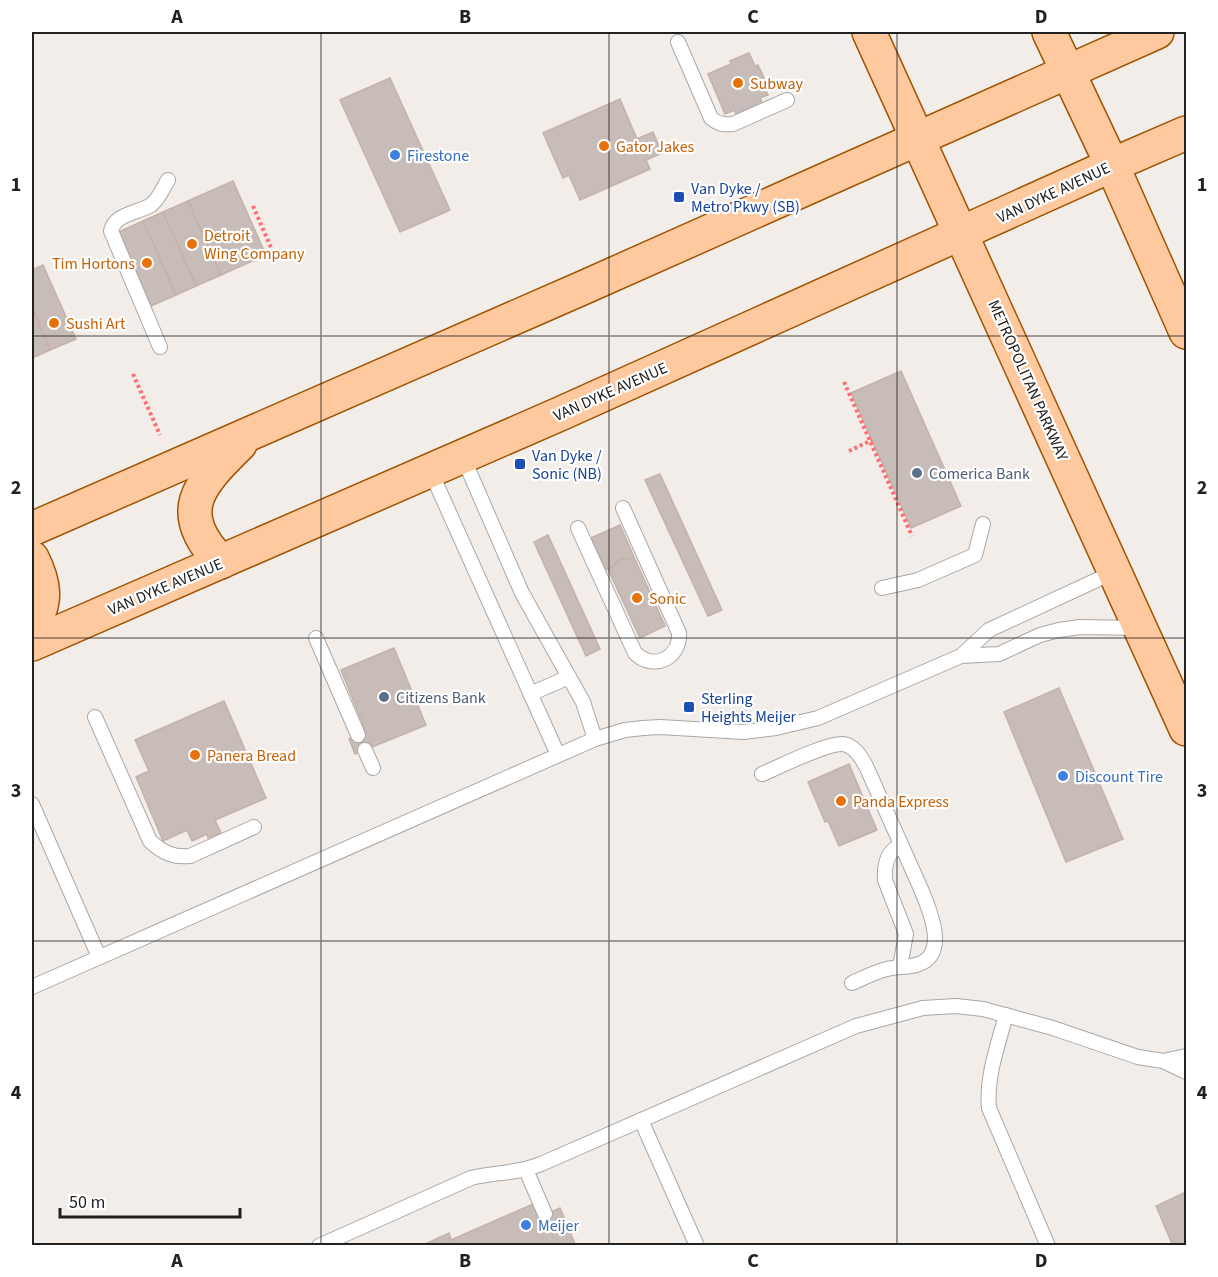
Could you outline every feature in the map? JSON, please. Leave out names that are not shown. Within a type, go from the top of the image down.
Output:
[{"type":"main road","name":"METROPOLITAN PARKWAY","points":[[869,32],[1141,628],[1183,715]]},
{"type":"main road","points":[[1049,32],[1112,165],[1186,332]]},
{"type":"main road","points":[[32,529],[587,286],[1157,32]]},
{"type":"main road","name":"VAN DYKE AVENUE","points":[[32,644],[572,409],[1186,133]]},
{"type":"main road","points":[[221,562],[208,549],[198,533],[194,519],[195,505],[200,489],[214,469],[254,430]]},
{"type":"main road","points":[[32,558],[42,581],[44,596],[32,625]]},
{"type":"lane","points":[[678,42],[711,118],[716,122],[726,125],[733,124],[787,100]]},
{"type":"lane","points":[[160,347],[111,231],[111,226],[118,219],[153,202],[168,180]]},
{"type":"lane","points":[[462,455],[522,593],[585,708],[595,739]]},
{"type":"lane","points":[[430,470],[558,755]]},
{"type":"lane","points":[[578,528],[635,653],[642,660],[654,662],[666,659],[675,652],[680,643],[679,633],[623,508]]},
{"type":"lane","points":[[882,588],[918,580],[975,555],[983,524]]},
{"type":"lane","points":[[32,987],[595,739],[625,730],[660,727],[744,732],[798,724],[838,711],[961,656],[989,630],[1115,571]]},
{"type":"lane","points":[[961,656],[999,654],[1041,635],[1059,630],[1080,627],[1141,628]]},
{"type":"lane","points":[[316,638],[358,735]]},
{"type":"lane","points":[[530,694],[569,677]]},
{"type":"lane","points":[[95,717],[150,841],[158,848],[178,857],[189,856],[254,826]]},
{"type":"lane","points":[[762,774],[828,747],[843,744],[854,748],[866,766],[928,907],[935,936],[933,952],[928,958],[920,964],[878,972],[852,983]]},
{"type":"lane","points":[[365,750],[373,768]]},
{"type":"lane","points":[[32,804],[99,957]]},
{"type":"lane","points":[[900,967],[906,934],[885,880],[884,871],[889,855],[894,848],[901,845]]},
{"type":"lane","points":[[319,1245],[471,1178],[526,1170],[869,1021],[937,1006],[969,1007],[1006,1015],[1053,1028],[1137,1057],[1163,1061],[1186,1072]]},
{"type":"lane","points":[[1006,1015],[991,1070],[987,1096],[988,1108],[1048,1245]]},
{"type":"lane","points":[[1163,1061],[1186,1056]]},
{"type":"lane","points":[[641,1120],[692,1244]]},
{"type":"lane","points":[[526,1170],[546,1214]]},
{"type":"path","points":[[252,206],[275,257]]},
{"type":"path","points":[[133,374],[160,435]]},
{"type":"path","points":[[844,382],[912,536]]},
{"type":"path","points":[[849,451],[871,441]]},
{"type":"building","name":"Subway","points":[[749,53],[766,82],[763,84],[768,95],[760,98],[762,103],[736,114],[734,110],[725,114],[708,74]]},
{"type":"building","name":"Firestone","points":[[390,78],[450,210],[400,232],[340,100]]},
{"type":"building","name":"Gator Jakes","points":[[620,99],[637,139],[653,132],[662,153],[646,160],[650,169],[580,200],[569,175],[563,178],[543,133]]},
{"type":"building","points":[[233,181],[266,255],[221,275],[188,201]]},
{"type":"building","name":"Detroit Wing Company","points":[[188,201],[221,275],[196,286],[163,212]]},
{"type":"building","points":[[163,212],[196,286],[176,295],[143,221]]},
{"type":"building","name":"Tim Hortons","points":[[143,221],[176,295],[151,306],[119,232]]},
{"type":"building","name":"Sushi Art","points":[[43,265],[76,339],[50,350],[32,307],[32,270]]},
{"type":"building","points":[[32,307],[50,350],[32,358]]},
{"type":"building","name":"Comerica Bank","points":[[901,371],[961,506],[911,528],[851,393]]},
{"type":"building","points":[[660,474],[722,610],[708,616],[645,480]]},
{"type":"building","points":[[620,525],[634,557],[615,562],[616,565],[605,570],[591,538]]},
{"type":"building","points":[[548,535],[600,649],[586,656],[534,542]]},
{"type":"building","name":"Sonic","points":[[634,557],[665,626],[640,638],[608,569],[616,565],[615,562]]},
{"type":"building","name":"Citizens Bank","points":[[394,648],[426,725],[355,754],[349,739],[366,732],[341,670]]},
{"type":"building","name":"Discount Tire","points":[[1059,688],[1123,839],[1066,862],[1004,712]]},
{"type":"building","name":"Panera Bread","points":[[224,701],[266,798],[215,820],[221,833],[208,838],[207,834],[192,841],[187,830],[163,841],[136,777],[149,771],[135,740]]},
{"type":"building","name":"Panda Express","points":[[849,764],[877,830],[839,846],[828,821],[825,822],[808,782]]},
{"type":"building","points":[[1186,1192],[1186,1246],[1173,1246],[1156,1206]]},
{"type":"building","name":"Meijer","points":[[533,1204],[539,1217],[560,1208],[576,1246],[421,1246],[449,1233],[451,1240]]},
{"type":"place","name":"Subway","points":[[738,83]]},
{"type":"place","name":"Gator Jakes","points":[[604,146]]},
{"type":"place","name":"Firestone","points":[[395,155]]},
{"type":"place","name":"Van Dyke / Metro Pkwy (SB)","points":[[679,197]]},
{"type":"place","name":"Detroit Wing Company","points":[[192,244]]},
{"type":"place","name":"Tim Hortons","points":[[147,263]]},
{"type":"place","name":"Sushi Art","points":[[54,323]]},
{"type":"place","name":"Van Dyke / Sonic (NB)","points":[[520,464]]},
{"type":"place","name":"Comerica Bank","points":[[917,473]]},
{"type":"place","name":"Sonic","points":[[637,598]]},
{"type":"place","name":"Citizens Bank","points":[[384,697]]},
{"type":"place","name":"Sterling Heights Meijer","points":[[689,707]]},
{"type":"place","name":"Panera Bread","points":[[195,755]]},
{"type":"place","name":"Discount Tire","points":[[1063,776]]},
{"type":"place","name":"Panda Express","points":[[841,801]]},
{"type":"place","name":"Meijer","points":[[526,1225]]}]
